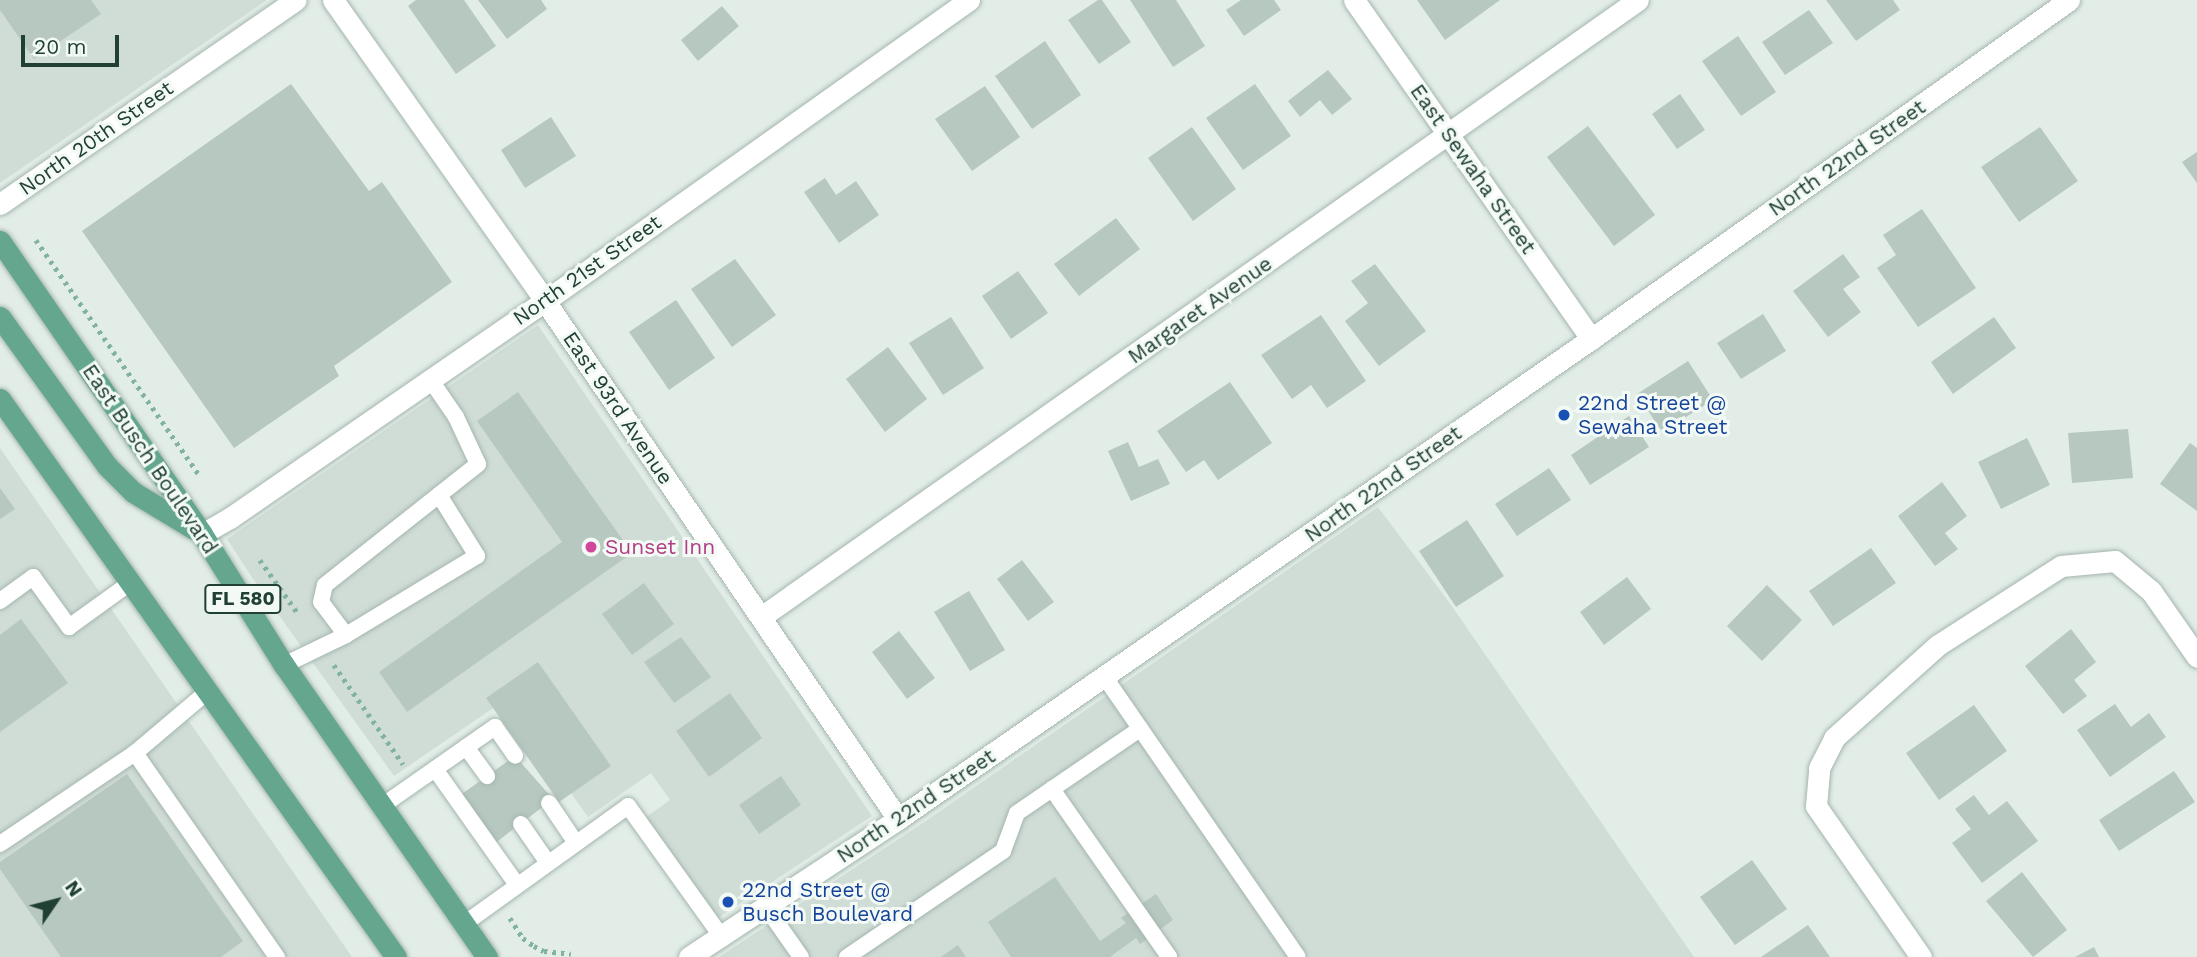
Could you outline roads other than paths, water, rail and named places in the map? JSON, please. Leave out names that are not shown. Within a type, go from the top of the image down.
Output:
[{"type":"main road","name":"East Busch Boulevard","points":[[0,241],[202,534],[284,665],[487,957]]},
{"type":"main road","points":[[0,317],[107,466],[133,492],[202,534]]},
{"type":"main road","points":[[0,399],[396,957]]},
{"type":"street","name":"North 20th Street","points":[[0,204],[296,0]]},
{"type":"street","name":"East 93rd Avenue","points":[[333,0],[545,301],[898,819]]},
{"type":"street","name":"North 21st Street","points":[[202,534],[230,518],[545,301],[969,0]]},
{"type":"street","name":"East Sewaha Street","points":[[1354,0],[1591,339]]},
{"type":"street","name":"Margaret Avenue","points":[[761,617],[1638,0]]},
{"type":"street","name":"North 22nd Street","points":[[690,957],[898,819],[1591,339],[2069,0]]},
{"type":"street","points":[[1921,957],[1815,806],[1819,768],[1833,738],[1938,645],[2062,566],[2115,561],[2151,591],[2197,657]]},
{"type":"lane","points":[[346,635],[321,602],[325,585],[478,464],[456,417],[430,379]]},
{"type":"lane","points":[[284,665],[346,635],[477,556],[439,495]]},
{"type":"lane","points":[[0,601],[33,577],[69,627],[130,583]]},
{"type":"lane","points":[[1104,676],[1298,957]]},
{"type":"lane","points":[[0,844],[135,753],[207,692]]},
{"type":"lane","points":[[382,806],[495,727],[515,756]]},
{"type":"lane","points":[[847,957],[1003,851],[1017,813],[1140,729]]},
{"type":"lane","points":[[466,747],[487,776]]},
{"type":"lane","points":[[135,753],[277,957]]},
{"type":"lane","points":[[435,769],[517,885]]},
{"type":"lane","points":[[1052,789],[1169,957]]},
{"type":"lane","points":[[549,803],[576,843]]},
{"type":"lane","points":[[464,924],[628,806],[721,936]]},
{"type":"lane","points":[[521,824],[548,863]]},
{"type":"lane","points":[[766,907],[801,957]]},
{"type":"place","name":"22nd Street @ Sewaha Street","points":[[1564,415]]},
{"type":"place","name":"Sunset Inn","points":[[591,547]]},
{"type":"place","name":"22nd Street @ Busch Boulevard","points":[[728,902]]}]
